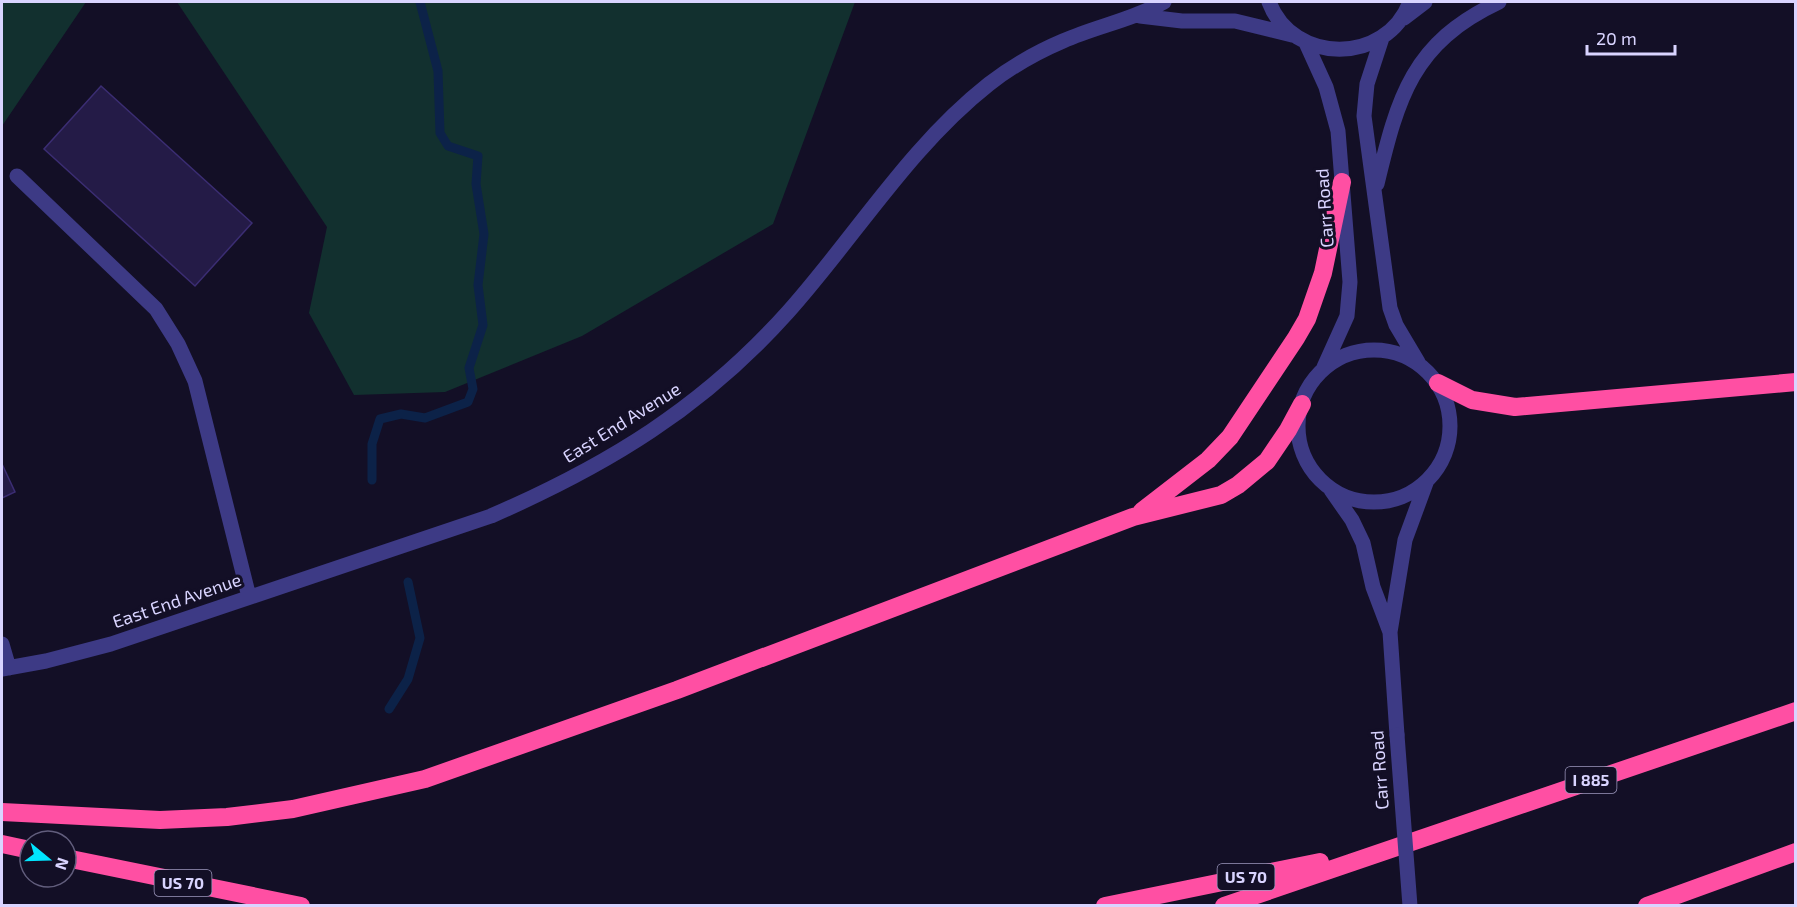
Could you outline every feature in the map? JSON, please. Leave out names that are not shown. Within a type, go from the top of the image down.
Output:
[{"type":"highway","points":[[1133,517],[1169,493],[1208,460],[1230,437],[1296,338],[1307,320],[1323,273],[1342,182]]},
{"type":"highway","points":[[1438,383],[1472,400],[1515,407],[1796,382]]},
{"type":"highway","points":[[2,812],[160,820],[226,817],[304,806],[425,778],[677,690],[1133,517],[1203,501],[1238,485],[1267,461],[1302,404]]},
{"type":"highway","name":"I 885","points":[[1224,906],[1796,711]]},
{"type":"highway","points":[[2,844],[18,847]]},
{"type":"highway","name":"US 70","points":[[1105,906],[1387,849]]},
{"type":"highway","points":[[1647,906],[1796,852]]},
{"type":"highway","name":"US 70","points":[[78,860],[301,906]]},
{"type":"street","name":"East End Avenue","points":[[5,668],[46,662],[111,644],[491,516],[572,478],[666,422],[711,389],[755,349],[790,310],[932,135],[990,83],[1025,60],[1064,40],[1140,16],[1164,2]]},
{"type":"street","name":"Carr Road","points":[[1269,2],[1277,16],[1301,39],[1334,107],[1342,182],[1349,299],[1342,332],[1322,370]]},
{"type":"street","points":[[1401,20],[1410,2]]},
{"type":"street","points":[[1420,364],[1396,352],[1370,350],[1344,356],[1322,370],[1306,392],[1302,404],[1299,431],[1305,457],[1319,478],[1329,487],[1353,499],[1379,502],[1405,495],[1427,481],[1443,459],[1450,434],[1448,408],[1438,383],[1420,364],[1405,342],[1390,308],[1376,190],[1365,130],[1365,108],[1371,70],[1382,38],[1425,2]]},
{"type":"street","points":[[1376,190],[1396,111],[1421,63],[1454,28],[1475,13],[1499,2]]},
{"type":"street","name":"East End Avenue","points":[[1140,16],[1182,21],[1236,21],[1301,39],[1325,49],[1358,48],[1382,38]]},
{"type":"street","points":[[17,176],[156,309],[178,344],[195,381],[249,597]]},
{"type":"street","name":"Carr Road","points":[[1410,906],[1390,632],[1405,540],[1427,481]]},
{"type":"street","name":"Carr Road","points":[[1329,487],[1352,520],[1363,543],[1372,587],[1390,632]]},
{"type":"street","points":[[2,644],[5,668]]},
{"type":"green space","points":[[2,2],[86,2],[2,126]]},
{"type":"green space","points":[[177,2],[855,2],[773,224],[582,336],[445,392],[354,395],[309,313],[327,227]]},
{"type":"building","points":[[101,86],[252,223],[195,286],[44,149]]},
{"type":"building","points":[[2,464],[15,492],[2,498]]},
{"type":"waterway","points":[[372,480],[372,444],[380,419],[401,414],[425,418],[468,402],[473,389],[469,368],[483,325],[478,285],[484,234],[476,184],[478,156],[448,146],[440,133],[438,71],[420,2]]},
{"type":"waterway","points":[[389,709],[408,679],[420,638],[408,582]]}]
